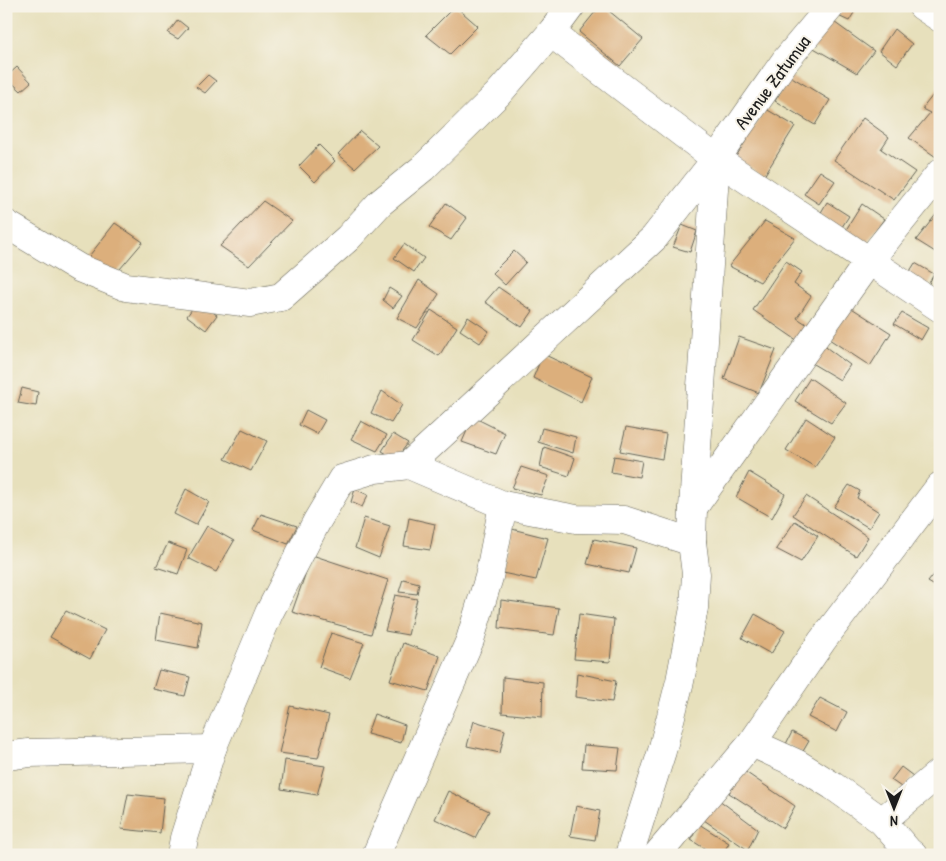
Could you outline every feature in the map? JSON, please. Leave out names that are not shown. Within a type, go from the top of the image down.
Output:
[{"type":"street","points":[[6,224],[79,268],[126,287],[250,303],[281,297],[348,238],[380,203],[423,168],[498,94],[551,33],[571,6]]},
{"type":"street","name":"Avenue Zatumua","points":[[409,465],[654,238],[716,159],[785,62],[831,6]]},
{"type":"street","points":[[922,6],[940,18]]},
{"type":"street","points":[[551,33],[716,159],[940,308]]},
{"type":"street","points":[[629,855],[662,751],[680,681],[694,608],[696,574],[692,542],[693,508],[716,159]]},
{"type":"street","points":[[693,508],[868,261],[940,173]]},
{"type":"street","points":[[180,855],[212,749],[269,613],[317,521],[342,480],[375,469],[409,465],[503,505],[576,519],[624,520],[692,542]]},
{"type":"street","points":[[657,855],[752,743],[822,641],[940,486]]},
{"type":"street","points":[[376,855],[470,640],[490,577],[503,505]]},
{"type":"street","points":[[752,743],[798,764],[833,786],[882,822],[913,855]]},
{"type":"street","points":[[6,756],[29,753],[212,749]]},
{"type":"street","points":[[882,822],[940,772]]},
{"type":"building","points":[[455,6],[478,26],[450,54],[426,35]]},
{"type":"building","points":[[600,6],[603,6],[643,39],[620,66],[579,32]]},
{"type":"building","points":[[842,6],[858,6],[849,21],[836,15]]},
{"type":"building","points":[[178,20],[188,28],[178,39],[168,33]]},
{"type":"building","points":[[831,20],[874,51],[857,73],[812,47]]},
{"type":"building","points":[[894,29],[912,44],[897,65],[879,51]]},
{"type":"building","points":[[17,67],[31,82],[21,91],[6,77]]},
{"type":"building","points":[[208,75],[216,81],[205,93],[196,87]]},
{"type":"building","points":[[790,76],[830,100],[815,125],[775,101]]},
{"type":"building","points":[[940,86],[940,152],[936,157],[909,138],[930,113],[922,109]]},
{"type":"building","points":[[766,109],[795,126],[764,176],[735,158]]},
{"type":"building","points":[[863,118],[889,137],[881,149],[915,172],[894,200],[834,160]]},
{"type":"building","points":[[360,131],[378,146],[355,168],[338,154]]},
{"type":"building","points":[[319,145],[335,161],[315,182],[299,166]]},
{"type":"building","points":[[820,171],[835,181],[819,204],[804,194]]},
{"type":"building","points":[[263,201],[292,221],[249,266],[220,246]]},
{"type":"building","points":[[827,202],[849,216],[840,230],[819,216]]},
{"type":"building","points":[[446,203],[467,218],[451,240],[429,227]]},
{"type":"building","points":[[862,204],[884,219],[865,245],[844,233]]},
{"type":"building","points":[[938,212],[940,213],[940,255],[916,240]]},
{"type":"building","points":[[765,221],[795,238],[760,282],[729,266]]},
{"type":"building","points":[[115,223],[143,242],[114,276],[86,260]]},
{"type":"building","points":[[682,225],[697,231],[690,252],[673,247]]},
{"type":"building","points":[[404,244],[424,258],[414,272],[394,258]]},
{"type":"building","points":[[514,251],[526,262],[505,285],[492,273]]},
{"type":"building","points":[[786,261],[802,272],[794,284],[811,296],[797,318],[811,327],[801,343],[753,310]]},
{"type":"building","points":[[915,263],[934,274],[927,287],[907,276]]},
{"type":"building","points":[[419,280],[439,294],[417,328],[397,318]]},
{"type":"building","points":[[498,287],[533,311],[522,327],[485,302]]},
{"type":"building","points":[[389,288],[402,296],[393,308],[383,300]]},
{"type":"building","points":[[197,302],[217,315],[206,330],[187,316]]},
{"type":"building","points":[[850,307],[891,333],[870,366],[829,339]]},
{"type":"building","points":[[431,310],[457,327],[439,356],[413,340]]},
{"type":"building","points":[[902,313],[928,328],[921,340],[894,324]]},
{"type":"building","points":[[468,317],[489,331],[480,343],[460,330]]},
{"type":"building","points":[[739,337],[776,350],[759,393],[724,379]]},
{"type":"building","points":[[823,345],[850,365],[840,380],[813,364]]},
{"type":"building","points":[[543,354],[592,377],[581,402],[533,378]]},
{"type":"building","points":[[810,378],[846,403],[831,423],[795,401]]},
{"type":"building","points":[[22,388],[38,392],[36,406],[18,403]]},
{"type":"building","points":[[382,391],[402,405],[391,423],[371,413]]},
{"type":"building","points":[[306,410],[325,420],[317,434],[299,425]]},
{"type":"building","points":[[473,417],[505,433],[496,454],[462,442]]},
{"type":"building","points":[[806,418],[835,437],[815,467],[786,450]]},
{"type":"building","points":[[361,421],[387,435],[377,451],[351,439]]},
{"type":"building","points":[[626,427],[666,434],[662,459],[620,451]]},
{"type":"building","points":[[542,428],[576,437],[573,453],[538,442]]},
{"type":"building","points":[[242,429],[267,441],[251,471],[225,459]]},
{"type":"building","points":[[393,434],[408,443],[396,459],[382,451]]},
{"type":"building","points":[[544,447],[575,458],[569,476],[540,467]]},
{"type":"building","points":[[614,456],[642,461],[639,477],[611,472]]},
{"type":"building","points":[[521,467],[549,476],[541,495],[512,488]]},
{"type":"building","points":[[749,472],[785,494],[772,518],[736,497]]},
{"type":"building","points":[[849,485],[860,491],[857,498],[879,512],[869,528],[834,507]]},
{"type":"building","points":[[186,489],[209,502],[196,525],[174,514]]},
{"type":"building","points":[[355,489],[368,495],[362,507],[351,502]]},
{"type":"building","points":[[806,496],[868,537],[856,556],[793,515]]},
{"type":"building","points":[[261,514],[297,526],[288,544],[253,530]]},
{"type":"building","points":[[364,518],[390,526],[379,558],[355,548]]},
{"type":"building","points":[[409,518],[435,524],[430,550],[404,546]]},
{"type":"building","points":[[795,521],[818,536],[801,562],[776,549]]},
{"type":"building","points":[[207,526],[234,541],[216,572],[188,558]]},
{"type":"building","points":[[512,529],[548,538],[536,580],[502,573]]},
{"type":"building","points":[[594,539],[636,548],[629,573],[587,564]]},
{"type":"building","points":[[168,543],[187,550],[178,574],[156,567]]},
{"type":"building","points":[[312,555],[388,580],[371,634],[292,612]]},
{"type":"building","points":[[937,571],[940,572],[940,589],[928,582]]},
{"type":"building","points":[[403,579],[419,583],[417,594],[399,592]]},
{"type":"building","points":[[395,595],[417,599],[408,635],[385,631]]},
{"type":"building","points":[[501,600],[559,608],[554,635],[499,628]]},
{"type":"building","points":[[66,611],[105,630],[90,659],[50,637]]},
{"type":"building","points":[[160,613],[202,622],[198,648],[156,640]]},
{"type":"building","points":[[579,614],[614,619],[610,662],[574,659]]},
{"type":"building","points":[[755,614],[785,631],[771,654],[742,638]]},
{"type":"building","points":[[331,633],[364,643],[350,678],[319,667]]},
{"type":"building","points":[[403,643],[440,656],[428,691],[390,680]]},
{"type":"building","points":[[159,670],[190,677],[185,696],[153,689]]},
{"type":"building","points":[[577,673],[616,681],[612,702],[575,697]]},
{"type":"building","points":[[503,677],[543,682],[542,717],[502,713]]},
{"type":"building","points":[[820,698],[847,712],[837,732],[808,717]]},
{"type":"building","points":[[290,706],[329,715],[318,758],[279,753]]},
{"type":"building","points":[[374,714],[405,725],[401,743],[367,734]]},
{"type":"building","points":[[474,721],[505,730],[500,753],[467,746]]},
{"type":"building","points":[[792,732],[809,741],[802,753],[786,744]]},
{"type":"building","points":[[584,745],[620,748],[617,770],[582,768]]},
{"type":"building","points":[[285,760],[325,766],[317,795],[281,789]]},
{"type":"building","points":[[901,767],[913,776],[904,789],[891,780]]},
{"type":"building","points":[[744,771],[795,806],[783,828],[729,793]]},
{"type":"building","points":[[448,791],[489,811],[475,838],[435,819]]},
{"type":"building","points":[[128,794],[164,798],[160,833],[121,829]]},
{"type":"building","points":[[715,797],[758,829],[748,850],[701,818]]},
{"type":"building","points":[[576,806],[600,811],[595,840],[570,836]]},
{"type":"building","points":[[699,824],[729,843],[722,855],[715,855],[691,840]]}]
